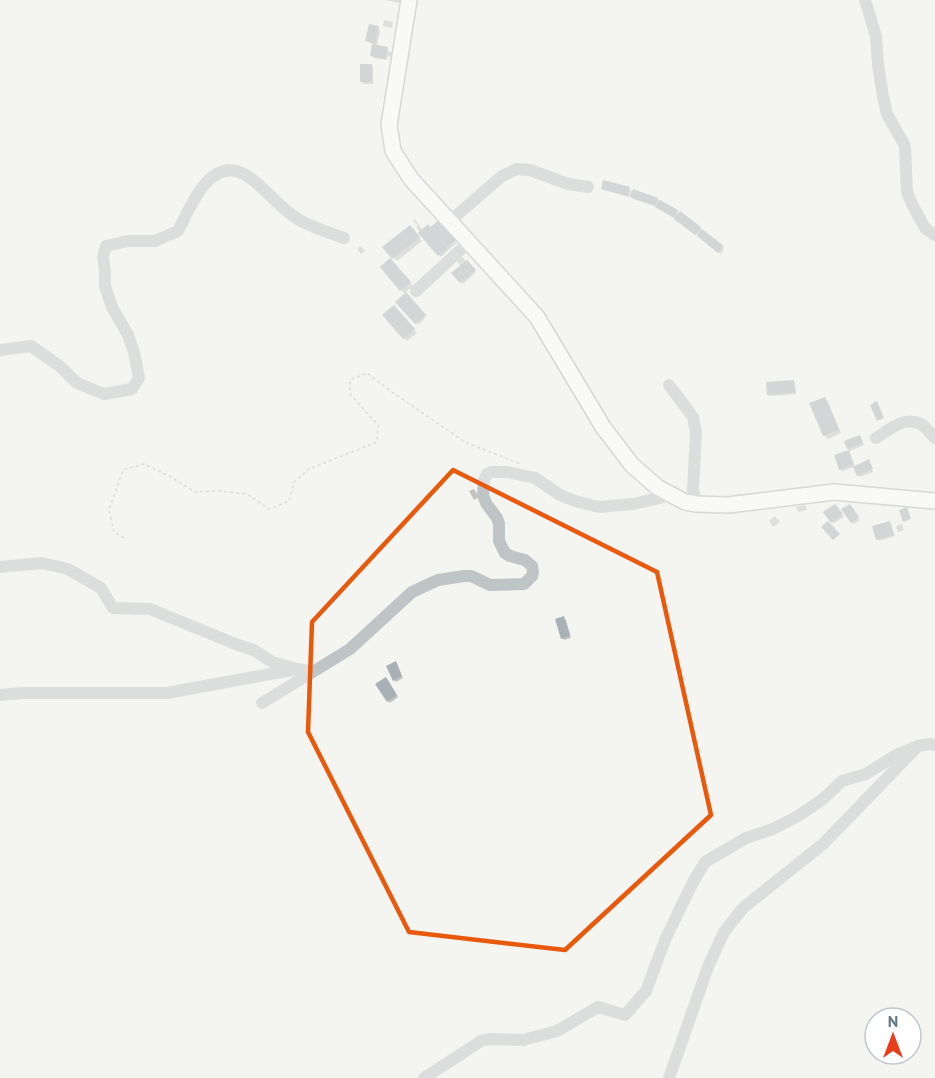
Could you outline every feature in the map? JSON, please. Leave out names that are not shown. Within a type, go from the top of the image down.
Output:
[{"type":"main road","points":[[409,0],[388,125],[393,151],[411,179],[537,317],[603,427],[632,465],[657,487],[685,502],[696,504],[728,506],[834,492],[935,501]]},
{"type":"street","points":[[865,0],[876,36],[878,65],[887,114],[905,146],[907,192],[925,228],[935,236]]},
{"type":"street","points":[[450,221],[502,176],[517,169],[530,170],[568,184],[588,187]]},
{"type":"street","points":[[0,350],[31,346],[62,367],[77,382],[104,394],[132,389],[139,378],[128,335],[112,307],[105,286],[103,257],[106,246],[128,241],[155,241],[178,231],[197,193],[208,179],[223,171],[238,171],[255,182],[301,221],[344,238]]},
{"type":"street","points":[[416,291],[469,242]]},
{"type":"street","points":[[669,385],[693,417],[696,433],[693,490],[696,504]]},
{"type":"street","points":[[876,438],[899,423],[909,421],[922,425],[935,438]]},
{"type":"street","points":[[262,704],[350,649],[412,592],[438,580],[464,576],[471,576],[490,585],[524,584],[532,576],[532,566],[525,560],[505,553],[499,541],[497,518],[483,495],[484,480],[487,474],[507,472],[535,478],[560,495],[598,507],[633,504],[672,495]]},
{"type":"street","points":[[0,567],[42,563],[68,569],[100,588],[113,608],[150,609],[254,650],[272,662],[313,672]]},
{"type":"street","points":[[0,694],[167,693],[297,669]]},
{"type":"street","points":[[424,1078],[481,1041],[489,1039],[523,1040],[557,1031],[598,1007],[626,1015],[646,991],[665,940],[705,862],[746,838],[773,829],[798,816],[823,799],[842,781],[866,774],[896,755],[918,746],[935,745]]},
{"type":"street","points":[[669,1078],[708,967],[724,932],[743,908],[823,844],[918,746]]},
{"type":"path","points":[[124,538],[114,532],[109,510],[123,470],[144,464],[195,492],[219,491],[247,494],[269,508],[290,501],[294,482],[309,469],[377,442],[378,425],[350,394],[350,380],[368,373],[465,442],[520,463],[527,469]]},
{"type":"highlighted area","points":[[453,470],[657,572],[711,815],[565,950],[409,932],[308,732],[312,622]]},
{"type":"building","points":[[369,24],[379,26],[375,44],[365,41]]},
{"type":"building","points":[[372,44],[388,47],[385,59],[370,56]]},
{"type":"building","points":[[360,64],[372,64],[372,82],[360,82]]},
{"type":"building","points":[[603,180],[630,187],[627,196],[601,189]]},
{"type":"building","points":[[633,189],[658,198],[655,206],[630,197]]},
{"type":"building","points":[[660,200],[678,210],[674,218],[655,207]]},
{"type":"building","points":[[680,211],[701,227],[695,235],[674,219]]},
{"type":"building","points":[[439,220],[456,240],[448,246],[439,237],[448,248],[438,256],[418,233],[428,224],[430,227]]},
{"type":"building","points":[[410,225],[420,237],[392,259],[382,247]]},
{"type":"building","points":[[702,229],[724,246],[718,253],[697,236]]},
{"type":"building","points":[[390,258],[411,282],[400,291],[380,267]]},
{"type":"building","points":[[467,260],[476,270],[460,283],[451,273]]},
{"type":"building","points":[[406,292],[426,315],[415,324],[395,302]]},
{"type":"building","points":[[394,305],[415,329],[403,339],[382,315]]},
{"type":"building","points":[[794,380],[795,392],[767,395],[766,382]]},
{"type":"building","points":[[825,397],[839,430],[823,436],[809,403]]},
{"type":"building","points":[[877,401],[884,418],[877,421],[870,405]]},
{"type":"building","points":[[860,435],[863,443],[847,449],[844,441]]},
{"type":"building","points":[[849,450],[854,465],[839,470],[834,455]]},
{"type":"building","points":[[869,459],[873,469],[857,476],[853,467]]},
{"type":"building","points":[[835,504],[843,514],[831,523],[823,512]]},
{"type":"building","points":[[850,504],[859,517],[851,523],[841,509]]},
{"type":"building","points":[[907,507],[911,519],[903,522],[899,510]]},
{"type":"building","points":[[828,521],[840,534],[833,540],[821,527]]},
{"type":"building","points":[[890,521],[894,535],[876,540],[872,526]]},
{"type":"building","points":[[564,616],[570,636],[561,639],[555,619]]},
{"type":"building","points":[[396,661],[402,676],[393,681],[386,666]]},
{"type":"building","points":[[386,677],[397,695],[387,702],[375,684]]}]
